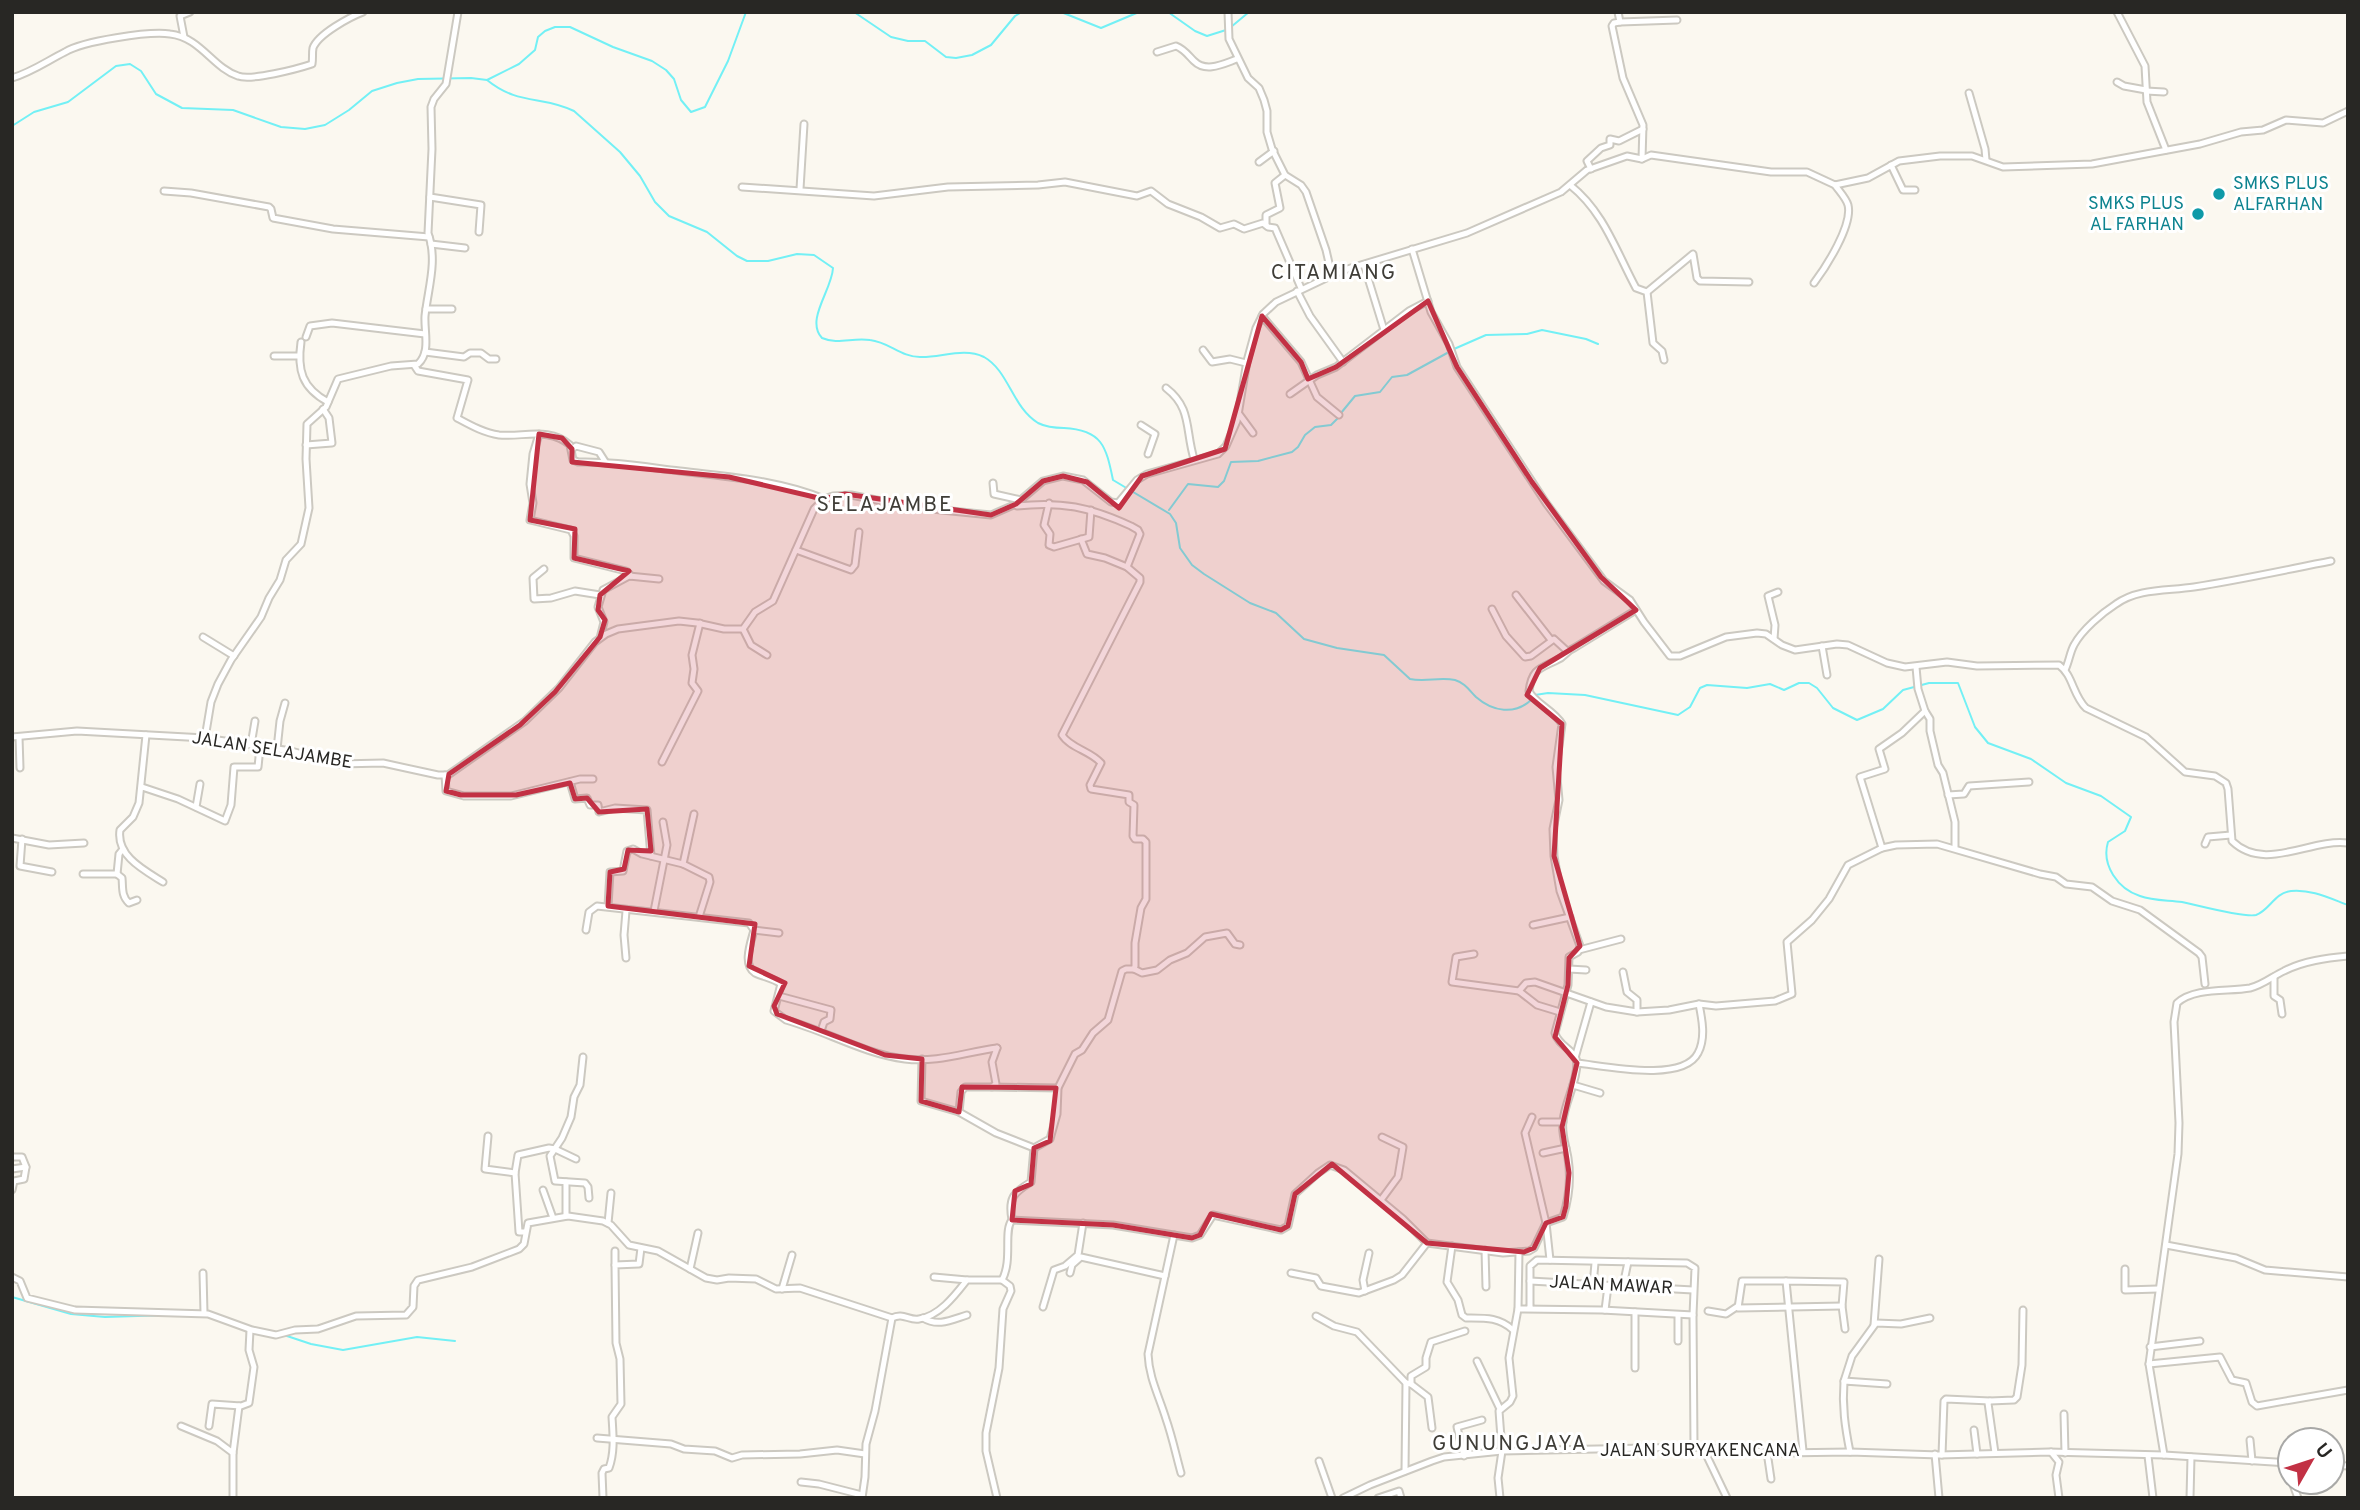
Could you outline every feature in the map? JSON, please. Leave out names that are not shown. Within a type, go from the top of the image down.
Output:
[{"type":"street","points":[[184,37],[180,16],[190,12]]},
{"type":"street","points":[[12,78],[79,47],[157,33],[184,37],[232,74],[248,77],[312,64],[316,43],[335,27],[363,12]]},
{"type":"street","points":[[205,738],[211,702],[234,656],[261,617],[280,580],[286,560],[301,544],[309,509],[307,424],[323,410],[334,384],[341,377],[391,366],[414,365],[421,362],[425,352],[426,309],[432,269],[429,237],[431,107],[446,84],[458,12]]},
{"type":"street","points":[[1228,12],[1229,39],[1237,59],[1248,78],[1259,88],[1264,100],[1267,132],[1285,175],[1301,185],[1306,192],[1332,276]]},
{"type":"street","points":[[1618,12],[1620,22]]},
{"type":"street","points":[[2117,12],[2143,63],[2149,110],[2166,150]]},
{"type":"street","points":[[1642,159],[1643,129],[1623,78],[1612,26],[1620,22],[1677,20]]},
{"type":"street","points":[[1157,52],[1177,46],[1206,68],[1237,59]]},
{"type":"street","points":[[2117,82],[2146,91],[2164,92]]},
{"type":"street","points":[[1969,93],[1986,160]]},
{"type":"street","points":[[1835,186],[1868,178],[1891,164],[1908,160],[1959,155],[2003,166],[2082,165],[2166,150],[2241,132],[2263,130],[2286,120],[2323,122],[2348,111]]},
{"type":"street","points":[[800,189],[804,124]]},
{"type":"street","points":[[1591,169],[1587,161],[1601,148],[1610,145],[1610,139],[1619,141],[1643,129]]},
{"type":"street","points":[[1259,162],[1274,151]]},
{"type":"street","points":[[414,365],[418,371],[468,380],[457,416],[460,419],[484,431],[500,435],[558,436],[572,449],[574,461],[742,479],[824,499],[845,494],[912,507],[987,516],[1013,506],[1043,481],[1063,476],[1087,482],[1114,503],[1121,501],[1147,474],[1194,459],[1213,456],[1223,450],[1239,414],[1246,363],[1255,328],[1276,302],[1299,289],[1332,276],[1460,236],[1557,194],[1584,172],[1628,156],[1642,159],[1658,156],[1771,172],[1807,172],[1835,186],[1847,202],[1847,212],[1837,247],[1814,283]]},
{"type":"street","points":[[1891,164],[1903,190],[1915,190]]},
{"type":"street","points":[[1266,224],[1266,215],[1280,208],[1275,183],[1285,175]]},
{"type":"street","points":[[742,187],[874,196],[948,187],[1027,186],[1065,182],[1137,196],[1151,191],[1168,204],[1220,228],[1234,224],[1242,229],[1266,224],[1277,231],[1310,316],[1343,362]]},
{"type":"street","points":[[1570,185],[1583,195],[1612,236],[1636,288],[1647,292]]},
{"type":"street","points":[[164,191],[269,207],[273,218],[325,227],[429,237]]},
{"type":"street","points":[[430,198],[481,205],[479,232]]},
{"type":"street","points":[[431,244],[465,248]]},
{"type":"street","points":[[1412,249],[1431,312],[1452,351],[1460,373],[1546,503],[1604,581],[1630,600],[1666,652],[1673,657],[1734,635],[1762,633],[1795,649],[1842,644],[1855,647],[1892,665],[1916,667],[1947,662],[1978,666],[2059,665],[2065,670],[2081,704],[2086,708],[2146,737],[2185,772],[2215,776],[2226,783],[2231,835],[2234,843],[2242,848],[2263,855],[2282,854],[2332,841],[2348,843]]},
{"type":"street","points":[[1647,292],[1693,254],[1697,278],[1700,281],[1748,282]]},
{"type":"street","points":[[1364,265],[1384,330]]},
{"type":"street","points":[[1647,292],[1653,343],[1662,351],[1664,360]]},
{"type":"street","points":[[1290,394],[1343,362],[1413,308],[1427,301]]},
{"type":"street","points":[[426,309],[452,309]]},
{"type":"street","points":[[1262,316],[1301,362],[1317,397],[1339,415]]},
{"type":"street","points":[[306,337],[310,326],[332,323],[425,334]]},
{"type":"street","points":[[301,342],[299,356],[308,389],[328,402]]},
{"type":"street","points":[[1203,350],[1212,362],[1230,359],[1246,363]]},
{"type":"street","points":[[425,352],[464,357],[470,353],[481,353],[489,359],[496,359]]},
{"type":"street","points":[[274,356],[299,356]]},
{"type":"street","points":[[1166,388],[1180,400],[1184,410],[1194,459]]},
{"type":"street","points":[[306,445],[332,443],[328,418],[323,410]]},
{"type":"street","points":[[1239,414],[1253,433]]},
{"type":"street","points":[[1141,425],[1155,434],[1147,454]]},
{"type":"street","points":[[539,434],[533,454],[530,484],[533,503],[530,520],[571,530],[574,536],[573,558],[626,571],[631,576]]},
{"type":"street","points":[[572,449],[576,446],[599,452],[606,463]]},
{"type":"street","points":[[993,483],[994,494],[1021,500]]},
{"type":"street","points":[[743,629],[755,612],[773,601],[814,509],[824,499]]},
{"type":"street","points":[[1013,506],[1049,503],[1091,510],[1140,532],[1127,567]]},
{"type":"street","points":[[1049,503],[1044,525],[1050,534],[1049,545],[1057,546],[1089,536],[1091,510]]},
{"type":"street","points":[[796,550],[851,570],[855,565],[859,532]]},
{"type":"street","points":[[1081,539],[1087,554],[1127,567],[1141,580],[1062,735],[1065,740],[1090,753],[1101,763],[1090,785],[1091,789],[1129,795],[1129,802],[1134,805],[1135,810],[1133,836],[1135,839],[1146,839],[1146,899],[1141,908],[1134,969]]},
{"type":"street","points":[[2065,670],[2072,647],[2117,602],[2150,591],[2192,588],[2331,561]]},
{"type":"street","points":[[544,569],[533,578],[534,599],[551,598],[575,591],[600,595]]},
{"type":"street","points":[[600,638],[604,622],[598,609],[600,595],[607,587],[631,576],[659,579]]},
{"type":"street","points":[[1774,639],[1775,625],[1768,596],[1778,592]]},
{"type":"street","points":[[1516,595],[1551,640]]},
{"type":"street","points":[[1492,609],[1506,635],[1524,657],[1531,656],[1556,639],[1566,650]]},
{"type":"street","points":[[1579,950],[1578,939],[1560,891],[1553,844],[1553,824],[1559,800],[1556,767],[1562,724],[1550,710],[1531,697],[1529,691],[1535,672],[1545,664],[1560,659],[1566,650],[1574,648],[1636,610]]},
{"type":"street","points":[[593,779],[580,779],[520,795],[464,796],[446,791],[445,775],[525,720],[559,688],[600,638],[623,628],[679,621],[724,629],[743,629]]},
{"type":"street","points":[[662,762],[698,691],[692,683],[692,655],[700,623]]},
{"type":"street","points":[[743,629],[751,645],[767,655]]},
{"type":"street","points":[[203,637],[234,656]]},
{"type":"street","points":[[1822,646],[1827,676]]},
{"type":"street","points":[[1916,667],[1918,689],[1930,719],[1930,732],[1938,765],[1943,773],[1955,822],[1955,848]]},
{"type":"street","points":[[277,749],[285,703]]},
{"type":"street","points":[[1882,848],[1860,777],[1885,769],[1879,749],[1902,733],[1925,710]]},
{"type":"street","points":[[251,745],[255,721]]},
{"type":"street","name":"JALAN SELAJAMBE","points":[[15,737],[76,730],[205,738],[277,749],[338,764],[383,763],[445,775]]},
{"type":"street","points":[[146,735],[142,787],[137,811],[119,832],[123,849],[139,867],[163,882]]},
{"type":"street","points":[[15,737],[20,768]]},
{"type":"street","points":[[142,787],[225,821],[232,805],[234,767],[258,767],[260,747]]},
{"type":"street","points":[[570,782],[575,799],[587,798],[590,804],[598,805],[599,811],[615,808],[647,810],[651,856]]},
{"type":"street","points":[[1948,795],[1964,793],[1969,786],[2029,782]]},
{"type":"street","points":[[196,807],[200,784]]},
{"type":"street","points":[[683,864],[694,814]]},
{"type":"street","points":[[654,911],[667,845],[663,822]]},
{"type":"street","points":[[2205,844],[2208,837],[2231,835]]},
{"type":"street","points":[[12,838],[49,845],[84,843]]},
{"type":"street","points":[[22,839],[20,866],[52,872]]},
{"type":"street","points":[[1519,991],[1524,984],[1532,982],[1618,1010],[1637,1012],[1699,1004],[1716,1006],[1750,1001],[1775,1001],[1790,995],[1786,946],[1789,939],[1812,920],[1829,899],[1848,865],[1882,848],[1937,844],[2056,877],[2066,884],[2092,887],[2112,901],[2140,909],[2199,953],[2202,957],[2205,985]]},
{"type":"street","points":[[117,874],[119,854],[123,849]]},
{"type":"street","points":[[608,906],[610,874],[623,871],[627,851],[633,849],[683,864],[706,875],[710,880],[699,917]]},
{"type":"street","points":[[83,874],[117,874],[122,878],[122,892],[126,900],[129,903],[136,900]]},
{"type":"street","points":[[586,930],[590,910],[597,906],[608,906],[625,911],[654,911],[749,923],[754,930],[779,933]]},
{"type":"street","points":[[625,911],[626,958]]},
{"type":"street","points":[[1532,925],[1570,917]]},
{"type":"street","points":[[754,930],[748,955],[749,966],[753,972],[781,984],[774,1006],[777,1014],[786,1020],[886,1055],[906,1059],[945,1059],[997,1048],[992,1062],[996,1082],[992,1087]]},
{"type":"street","points":[[1034,1148],[1050,1139],[1058,1088],[1075,1054],[1082,1050],[1093,1033],[1108,1020],[1122,971],[1134,969],[1142,973],[1157,970],[1170,960],[1187,953],[1200,940],[1222,933],[1227,933],[1235,944],[1240,945]]},
{"type":"street","points":[[1621,939],[1570,955],[1567,993],[1555,1033],[1557,1040],[1576,1060],[1654,1071],[1682,1067],[1694,1059],[1702,1043],[1703,1023],[1699,1004]]},
{"type":"street","points":[[1474,954],[1456,957],[1452,982],[1519,991],[1537,1005],[1560,1012]]},
{"type":"street","points":[[2164,1455],[2149,1364],[2178,1154],[2174,1022],[2177,1003],[2198,993],[2257,986],[2286,970],[2311,962],[2348,956]]},
{"type":"street","points":[[1569,969],[1586,970]]},
{"type":"street","points":[[1623,972],[1627,992],[1637,1000],[1637,1012]]},
{"type":"street","points":[[2274,977],[2274,996],[2280,1000],[2282,1014]]},
{"type":"street","points":[[779,996],[831,1010],[830,1019],[824,1023],[821,1031]]},
{"type":"street","points":[[1012,1220],[1083,1223],[1197,1237],[1213,1215],[1283,1230],[1288,1226],[1295,1194],[1330,1165],[1344,1170],[1427,1243],[1468,1250],[1529,1251],[1534,1248],[1546,1223],[1560,1219],[1566,1206],[1569,1173],[1563,1122],[1591,1002]]},
{"type":"street","points":[[583,1057],[580,1085],[574,1097],[571,1117],[550,1156],[556,1182],[585,1183],[589,1198]]},
{"type":"street","points":[[922,1059],[921,1101],[959,1112],[996,1133],[1034,1148]]},
{"type":"street","points":[[1573,1085],[1600,1093]]},
{"type":"street","points":[[959,1112],[961,1093],[965,1087],[1058,1088]]},
{"type":"street","points":[[1532,1117],[1525,1133],[1546,1223],[1550,1260]]},
{"type":"street","points":[[1542,1122],[1563,1122]]},
{"type":"street","points":[[488,1136],[485,1169],[515,1173]]},
{"type":"street","points":[[1382,1137],[1410,1149]]},
{"type":"street","points":[[1381,1200],[1398,1177],[1403,1147]]},
{"type":"street","points":[[1002,1280],[1009,1259],[1008,1225],[1012,1220],[1011,1201],[1015,1191],[1031,1182],[1034,1148]]},
{"type":"street","points":[[1543,1153],[1566,1148]]},
{"type":"street","points":[[12,1277],[20,1281],[27,1298],[62,1308],[122,1313],[204,1314],[250,1330],[279,1335],[295,1330],[318,1329],[356,1316],[405,1315],[414,1305],[414,1286],[418,1280],[472,1267],[519,1249],[524,1244],[515,1173],[518,1155],[555,1149],[576,1159]]},
{"type":"street","points":[[12,1157],[22,1157],[26,1167],[25,1178],[15,1180],[12,1189]]},
{"type":"street","points":[[12,1170],[26,1167]]},
{"type":"street","points":[[566,1182],[566,1216]]},
{"type":"street","points":[[543,1190],[553,1217]]},
{"type":"street","points":[[608,1223],[611,1193]]},
{"type":"street","points":[[522,1232],[530,1222],[553,1217],[566,1216],[608,1223],[629,1245],[658,1251],[712,1280],[756,1279],[775,1289],[803,1289],[892,1318],[901,1315],[923,1318],[954,1298],[967,1280]]},
{"type":"street","points":[[1043,1307],[1054,1270],[1065,1266],[1078,1255],[1083,1223]]},
{"type":"street","points":[[690,1269],[698,1233]]},
{"type":"street","points":[[1174,1235],[1148,1363],[1150,1379],[1166,1418],[1181,1473]]},
{"type":"street","points":[[1291,1273],[1314,1278],[1321,1286],[1355,1294],[1398,1278],[1427,1243]]},
{"type":"street","points":[[2166,1245],[2246,1260],[2265,1270],[2348,1277]]},
{"type":"street","points":[[1452,1246],[1447,1282],[1458,1300],[1462,1315],[1466,1318],[1496,1319],[1514,1330]]},
{"type":"street","points":[[615,1265],[639,1264],[641,1248]]},
{"type":"street","points":[[1485,1250],[1486,1287]]},
{"type":"street","points":[[603,1498],[602,1473],[611,1466],[614,1439],[612,1417],[621,1407],[620,1359],[616,1343],[615,1251]]},
{"type":"street","points":[[1500,1409],[1512,1399],[1509,1358],[1518,1309],[1519,1252]]},
{"type":"street","points":[[1365,1291],[1363,1280],[1369,1253]]},
{"type":"street","points":[[782,1289],[792,1255]]},
{"type":"street","points":[[1070,1273],[1072,1265],[1080,1257],[1166,1276]]},
{"type":"street","points":[[1874,1325],[1879,1259]]},
{"type":"street","points":[[1530,1309],[1530,1266],[1537,1260],[1690,1264],[1695,1268],[1694,1447]]},
{"type":"street","points":[[1628,1262],[1624,1281],[1629,1287]]},
{"type":"street","points":[[1593,1285],[1595,1263]]},
{"type":"street","points":[[2124,1269],[2125,1290],[2158,1289]]},
{"type":"street","points":[[203,1273],[204,1314]]},
{"type":"street","points":[[934,1277],[1002,1280],[1010,1286],[1011,1291],[1003,1309],[999,1368],[986,1433],[986,1451],[997,1498]]},
{"type":"street","name":"JALAN MAWAR","points":[[1530,1281],[1693,1290]]},
{"type":"street","points":[[1738,1306],[1742,1281],[1844,1282],[1842,1306],[1845,1329]]},
{"type":"street","points":[[1786,1281],[1803,1451]]},
{"type":"street","points":[[1605,1310],[1608,1286]]},
{"type":"street","points":[[1738,1306],[1742,1309],[1842,1306]]},
{"type":"street","points":[[1708,1311],[1724,1314],[1738,1306]]},
{"type":"street","points":[[1518,1309],[1693,1315]]},
{"type":"street","points":[[1942,1455],[1946,1399],[2014,1401],[2017,1398],[2022,1366],[2022,1310]]},
{"type":"street","points":[[1635,1312],[1635,1367]]},
{"type":"street","points":[[923,1318],[937,1323],[967,1315]]},
{"type":"street","points":[[1678,1315],[1678,1340]]},
{"type":"street","points":[[1316,1316],[1334,1326],[1357,1332],[1409,1384],[1428,1397],[1432,1428]]},
{"type":"street","points":[[802,1482],[819,1484],[862,1497],[865,1454],[892,1318]]},
{"type":"street","points":[[1850,1452],[1843,1421],[1844,1381],[1850,1360],[1877,1322],[1901,1324],[1930,1318]]},
{"type":"street","points":[[209,1426],[212,1404],[248,1404],[254,1367],[248,1350],[250,1330]]},
{"type":"street","points":[[1405,1471],[1411,1377],[1426,1367],[1431,1342],[1465,1331]]},
{"type":"street","points":[[2150,1347],[2200,1341]]},
{"type":"street","points":[[2149,1364],[2220,1357],[2231,1380],[2246,1383],[2252,1402],[2257,1406],[2348,1390]]},
{"type":"street","points":[[1477,1361],[1500,1409],[1500,1498]]},
{"type":"street","points":[[1844,1381],[1887,1384]]},
{"type":"street","points":[[1990,1401],[1995,1453]]},
{"type":"street","points":[[233,1498],[233,1453],[239,1406]]},
{"type":"street","points":[[2064,1414],[2065,1453]]},
{"type":"street","points":[[1464,1455],[1457,1428],[1482,1420]]},
{"type":"street","points":[[181,1426],[217,1441],[233,1453]]},
{"type":"street","points":[[1974,1430],[1977,1454]]},
{"type":"street","points":[[597,1438],[671,1444],[684,1449],[715,1451],[732,1458],[742,1455],[837,1450],[865,1454]]},
{"type":"street","points":[[2250,1440],[2252,1461]]},
{"type":"street","name":"JALAN SURYAKENCANA","points":[[1343,1498],[1444,1457],[1502,1451],[1694,1447],[1767,1452],[1942,1455],[2051,1452],[2164,1455],[2276,1464]]},
{"type":"street","points":[[1703,1448],[1727,1498]]},
{"type":"street","points":[[1767,1452],[1771,1479]]},
{"type":"street","points":[[2051,1452],[2059,1462],[2056,1475],[2059,1498]]},
{"type":"street","points":[[1935,1454],[1939,1498]]},
{"type":"street","points":[[2148,1456],[2153,1498]]},
{"type":"street","points":[[2190,1498],[2191,1457]]},
{"type":"street","points":[[1319,1461],[1332,1498]]},
{"type":"street","points":[[1370,1485],[1377,1498],[1399,1491],[1402,1498]]},
{"type":"highlighted area","points":[[1428,301],[1457,367],[1532,482],[1601,577],[1636,610],[1540,668],[1527,695],[1562,724],[1554,856],[1580,946],[1569,958],[1568,985],[1555,1037],[1577,1063],[1562,1127],[1569,1173],[1563,1217],[1546,1223],[1534,1248],[1524,1252],[1427,1243],[1332,1164],[1295,1194],[1288,1226],[1281,1230],[1211,1214],[1200,1235],[1192,1238],[1113,1225],[1012,1220],[1015,1191],[1031,1184],[1034,1148],[1050,1141],[1056,1088],[962,1087],[959,1112],[921,1101],[922,1059],[885,1055],[777,1014],[774,1006],[785,983],[749,966],[755,924],[608,906],[610,872],[624,869],[628,850],[651,851],[647,809],[599,812],[587,798],[575,799],[570,783],[516,795],[461,795],[446,791],[449,774],[520,725],[555,692],[600,637],[605,620],[598,610],[600,595],[629,571],[574,558],[575,529],[530,520],[539,434],[562,438],[572,449],[572,462],[729,477],[823,499],[845,494],[991,515],[1016,504],[1043,481],[1063,476],[1087,482],[1119,508],[1142,476],[1225,449],[1262,316],[1301,362],[1308,379],[1336,367]]},
{"type":"waterway","points":[[12,126],[34,112],[68,102],[116,66],[130,64],[141,71],[156,94],[182,108],[233,110],[281,127],[305,129],[325,125],[372,91],[397,83],[418,79],[487,80],[519,64],[535,50],[538,37],[555,27],[570,27],[652,61],[674,79],[681,100],[691,112],[705,107],[728,61],[746,12]]},
{"type":"waterway","points":[[854,12],[891,37],[925,41],[946,57],[956,58],[972,55],[991,45],[1015,16],[1022,12]]},
{"type":"waterway","points":[[1061,12],[1101,28],[1139,12]]},
{"type":"waterway","points":[[1168,12],[1207,36],[1226,30]]},
{"type":"waterway","points":[[1231,27],[1249,12]]},
{"type":"waterway","points":[[487,80],[510,94],[574,111],[620,152],[640,176],[655,202],[669,216],[707,232],[737,256],[747,261],[768,261],[797,254],[814,255],[833,268],[816,323],[822,338],[834,341],[877,341],[913,356],[968,353],[984,357],[999,371],[1022,408],[1038,423],[1077,429],[1094,436],[1108,458],[1113,480],[1170,514],[1176,523],[1180,548],[1192,565],[1250,603],[1276,613],[1304,639],[1337,648],[1384,655],[1410,679],[1455,680],[1483,702],[1504,710],[1518,708],[1531,700]]},
{"type":"waterway","points":[[1454,349],[1486,335],[1527,334],[1542,330],[1598,344]]},
{"type":"waterway","points":[[1341,413],[1355,396],[1380,392],[1392,377],[1407,375],[1449,352]]},
{"type":"waterway","points":[[1169,510],[1188,484],[1218,487],[1224,481],[1231,462],[1258,461],[1292,452],[1315,427],[1331,425],[1338,418]]},
{"type":"waterway","points":[[1535,695],[1585,695],[1678,715],[1690,707],[1700,688],[1707,685],[1747,688],[1770,684],[1784,690],[1799,683],[1809,683],[1817,688],[1833,708],[1857,720],[1883,709],[1903,690],[1929,683],[1958,683],[1975,727],[1988,743],[2031,759],[2066,783],[2101,796],[2131,817],[2125,831],[2108,842],[2106,851],[2113,875],[2132,893],[2150,899],[2250,915],[2261,913],[2280,895],[2291,891],[2313,893],[2348,905]]},
{"type":"waterway","points":[[12,1297],[71,1314],[105,1317],[170,1315]]},
{"type":"waterway","points":[[284,1335],[343,1350],[417,1337],[455,1341]]},
{"type":"place","name":"SMKS PLUS ALFARHAN","points":[[2219,194]]},
{"type":"place","name":"SMKS PLUS AL FARHAN","points":[[2198,214]]},
{"type":"district","name":"CITAMIANG","points":[[1334,273]]},
{"type":"district","name":"SELAJAMBE","points":[[885,505]]},
{"type":"district","name":"GUNUNGJAYA","points":[[1510,1444]]}]
